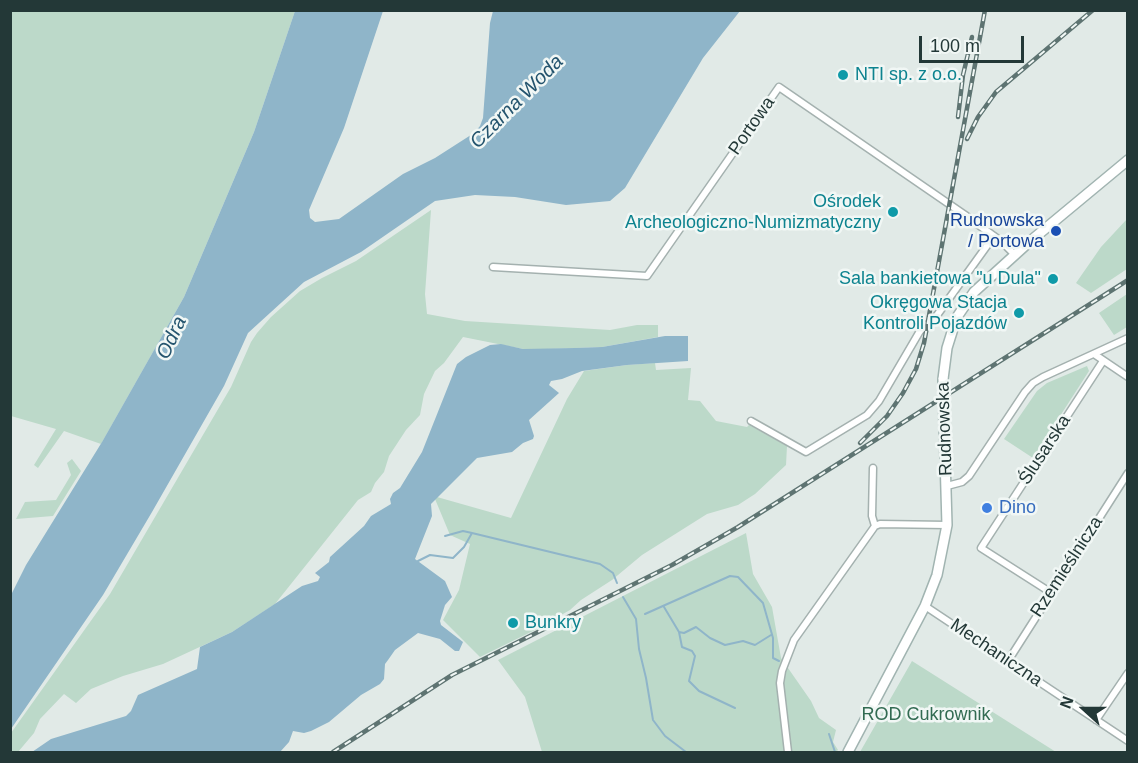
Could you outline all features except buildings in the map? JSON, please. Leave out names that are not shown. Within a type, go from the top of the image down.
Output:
[{"type":"main road","name":"Rudnowska","points":[[848,753],[925,606],[937,575],[947,525],[943,379],[947,348],[957,317],[974,292],[1128,160]]},
{"type":"street","name":"Portowa","points":[[493,267],[647,276],[779,87],[994,236],[1015,255]]},
{"type":"street","points":[[751,421],[806,452],[867,415],[879,401],[920,331],[935,318],[994,236]]},
{"type":"street","points":[[947,486],[962,482],[969,476],[1033,383],[1043,376],[1128,338]]},
{"type":"street","points":[[1094,354],[1128,376]]},
{"type":"street","name":"Ślusarska","points":[[1050,592],[981,548],[1103,361]]},
{"type":"street","points":[[873,468],[872,516],[875,526]]},
{"type":"street","name":"Rzemieślnicza","points":[[1008,661],[1128,473]]},
{"type":"street","points":[[788,753],[780,683],[790,649],[801,630],[875,526],[880,524],[947,525]]},
{"type":"street","name":"Mechaniczna","points":[[925,606],[1128,741]]},
{"type":"street","points":[[1096,720],[1128,673]]},
{"type":"green space","points":[[10,11],[295,11],[254,132],[184,297],[101,444],[64,431],[38,468],[34,465],[56,429],[11,416]]},
{"type":"green space","points":[[431,210],[425,294],[427,314],[465,321],[610,330],[637,325],[658,325],[658,337],[602,347],[523,349],[463,337],[444,363],[435,371],[424,394],[420,415],[406,430],[389,456],[384,472],[371,492],[358,500],[275,604],[232,632],[163,664],[91,689],[76,703],[64,694],[40,719],[34,733],[18,752],[11,752],[11,733],[110,594],[231,387],[257,333],[300,291],[356,261]]},
{"type":"green space","points":[[1127,219],[1127,269],[1091,293],[1076,283],[1101,247]]},
{"type":"green space","points":[[1127,294],[1127,327],[1114,335],[1099,313]]},
{"type":"green space","points":[[655,363],[656,370],[691,368],[688,400],[700,401],[716,421],[747,427],[749,425],[787,446],[786,465],[755,494],[738,505],[707,514],[642,555],[570,610],[480,657],[443,620],[459,590],[470,544],[450,535],[435,499],[437,497],[511,518],[567,399],[584,371]]},
{"type":"green space","points":[[1087,366],[1089,371],[1033,458],[1004,439],[1037,391],[1047,383]]},
{"type":"green space","points":[[72,459],[81,471],[53,516],[16,519],[25,502],[56,500],[71,475],[67,463]]},
{"type":"green space","points":[[746,533],[753,574],[772,607],[781,658],[811,701],[819,718],[836,730],[833,742],[838,750],[836,752],[542,752],[525,697],[498,660]]},
{"type":"green space","name":"ROD Cukrownik","points":[[912,661],[1056,752],[860,752]]},
{"type":"water","points":[[295,11],[383,11],[344,128],[309,210],[310,218],[315,222],[339,219],[403,174],[435,158],[474,133],[480,126],[483,118],[490,23],[493,11],[740,11],[703,58],[625,188],[610,201],[566,205],[515,197],[475,195],[435,201],[361,252],[304,282],[248,333],[224,386],[103,595],[11,729],[11,595],[26,565],[102,442],[184,297],[254,132]]},
{"type":"water","points":[[665,336],[688,336],[688,361],[582,371],[551,381],[549,385],[559,393],[529,420],[533,439],[523,443],[512,452],[477,458],[431,504],[432,516],[415,559],[445,581],[452,597],[445,605],[440,621],[441,625],[463,642],[459,651],[455,651],[440,639],[418,633],[395,650],[385,664],[384,679],[380,684],[361,695],[329,722],[304,733],[293,731],[289,742],[280,752],[32,752],[51,739],[126,716],[131,711],[138,695],[197,669],[200,647],[232,632],[302,586],[318,581],[320,577],[315,573],[329,562],[330,557],[364,526],[371,516],[391,504],[390,499],[393,493],[400,488],[422,452],[457,364],[466,357],[490,345],[501,344],[523,349],[602,347]]},
{"type":"waterway","points":[[445,536],[463,531],[472,533]]},
{"type":"waterway","points":[[418,561],[430,555],[453,558],[464,547],[472,533],[600,564],[613,573],[617,583]]},
{"type":"waterway","points":[[645,614],[730,576],[738,577],[763,603],[773,638],[773,658],[779,661]]},
{"type":"waterway","points":[[623,597],[636,619],[639,649],[653,720],[665,736],[686,752]]},
{"type":"waterway","points":[[664,607],[679,632],[684,633],[696,627],[710,638],[725,645],[743,641],[755,645],[771,635]]},
{"type":"waterway","points":[[679,632],[682,647],[692,651],[695,656],[689,681],[699,691],[735,708]]},
{"type":"waterway","points":[[829,734],[835,752]]},
{"type":"railway","points":[[860,443],[887,416],[903,393],[916,369],[924,343],[985,10]]},
{"type":"railway","points":[[967,139],[978,117],[996,92],[1093,10]]},
{"type":"railway","points":[[958,117],[963,75],[972,37]]},
{"type":"railway","points":[[333,752],[452,675],[672,565],[738,527],[1128,280]]},
{"type":"place","name":"NTI sp. z o.o.","points":[[843,75]]},
{"type":"place","name":"Ośrodek Archeologiczno-Numizmatyczny","points":[[893,212]]},
{"type":"place","name":"Rudnowska / Portowa","points":[[1056,231]]},
{"type":"place","name":"Sala bankietowa \"u Dula\"","points":[[1053,279]]},
{"type":"place","name":"Okręgowa Stacja Kontroli Pojazdów","points":[[1019,313]]},
{"type":"place","name":"Dino","points":[[987,508]]},
{"type":"place","name":"Bunkry","points":[[513,623]]},
{"type":"water label","name":"Czarna Woda","points":[[517,102]]},
{"type":"water label","name":"Odra","points":[[172,338]]}]
